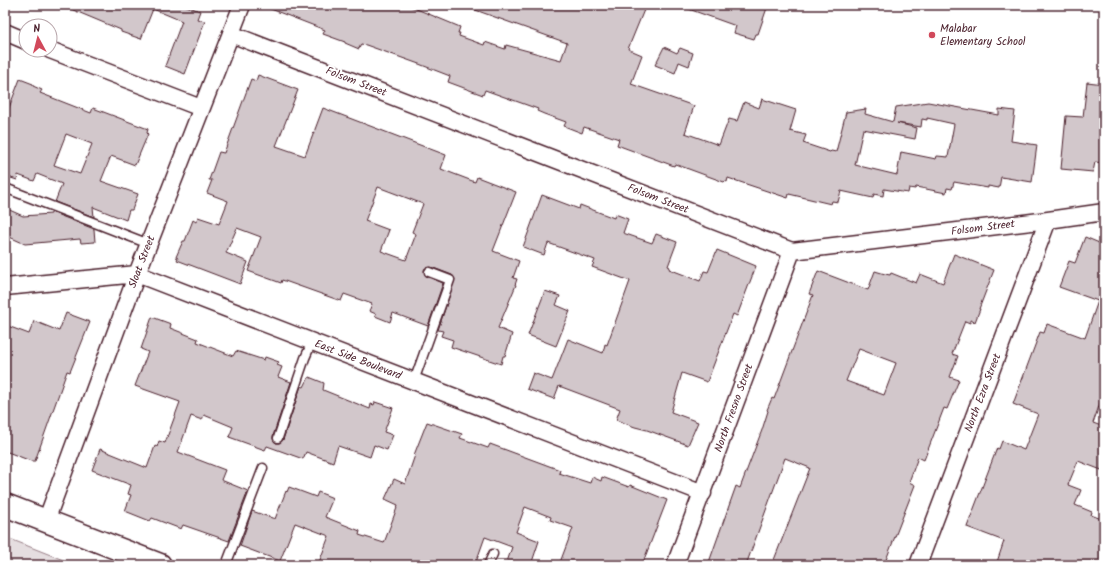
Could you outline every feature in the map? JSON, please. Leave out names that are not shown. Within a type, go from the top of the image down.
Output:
[{"type":"main road","points":[[5,504],[160,565]]},
{"type":"street","name":"Sloat Street","points":[[46,521],[137,274],[242,5]]},
{"type":"street","points":[[5,32],[18,37]]},
{"type":"street","name":"Folsom Street","points":[[231,34],[792,251],[1104,212]]},
{"type":"street","points":[[58,53],[201,108]]},
{"type":"street","name":"North Ezra Street","points":[[918,565],[1048,220]]},
{"type":"street","name":"North Fresno Street","points":[[675,565],[792,251]]},
{"type":"street","name":"East Side Boulevard","points":[[5,287],[137,274],[703,493]]},
{"type":"lane","points":[[5,188],[149,244]]},
{"type":"lane","points":[[414,381],[450,280],[429,272]]},
{"type":"lane","points":[[278,438],[312,342]]},
{"type":"lane","points":[[226,565],[263,468]]},
{"type":"lane","points":[[488,565],[493,554]]},
{"type":"shaded area","points":[[5,537],[76,565],[5,565]]},
{"type":"building","points":[[61,5],[184,5],[200,11],[197,19],[205,21],[185,74],[165,66],[182,21],[153,9],[141,39],[121,32],[121,30]]},
{"type":"building","points":[[407,5],[460,27],[458,33],[460,33],[459,36],[484,45],[485,42],[505,49],[506,45],[561,60],[567,43],[467,7],[468,5],[646,5],[628,49],[642,55],[631,84],[694,106],[685,133],[719,145],[729,119],[737,121],[744,102],[759,108],[762,99],[796,110],[790,131],[806,135],[803,143],[830,152],[836,152],[846,112],[866,109],[865,114],[893,122],[896,107],[928,102],[999,115],[999,109],[1015,111],[1011,141],[1037,145],[1032,182],[1001,177],[999,188],[988,186],[988,188],[954,182],[952,189],[947,188],[946,193],[916,187],[915,189],[909,188],[908,193],[884,189],[883,196],[874,194],[873,198],[841,191],[838,202],[832,201],[831,204],[789,194],[788,198],[728,178],[727,182],[724,182],[675,164],[674,166],[617,145],[619,139],[584,127],[582,133],[564,126],[566,122],[537,111],[538,109],[485,90],[483,95],[448,82],[450,76],[366,45],[361,44],[359,49],[323,34],[325,30],[263,6]],"holes":[[[927,118],[954,124],[948,157],[937,156],[936,159],[901,152],[897,175],[855,165],[863,129],[915,139],[917,128],[897,123],[921,127],[922,119],[927,120]]]},
{"type":"building","points":[[684,5],[768,5],[758,34],[756,34],[754,39],[734,33],[736,26],[683,7]]},
{"type":"building","points":[[664,47],[677,53],[680,48],[693,53],[689,66],[679,62],[675,73],[655,65]]},
{"type":"building","points":[[258,75],[298,90],[276,146],[305,156],[323,108],[446,155],[441,169],[475,182],[477,177],[516,192],[493,251],[519,261],[513,278],[517,279],[516,285],[498,328],[512,334],[501,364],[451,347],[453,340],[441,336],[443,331],[438,330],[455,279],[452,275],[431,267],[425,268],[425,275],[443,283],[428,326],[393,313],[390,322],[375,316],[376,314],[369,311],[372,304],[344,294],[341,301],[282,280],[281,283],[248,271],[261,237],[237,228],[226,253],[248,262],[240,284],[177,260],[178,258],[176,257],[183,241],[185,241],[193,220],[196,222],[198,217],[219,224],[228,201],[207,193],[212,180],[209,180],[219,152],[224,153],[251,79],[256,81]],"holes":[[[378,187],[423,204],[412,232],[416,234],[406,260],[381,251],[389,230],[365,221]]]},
{"type":"building","points":[[20,79],[33,84],[33,86],[42,90],[40,93],[91,113],[93,108],[148,129],[148,134],[135,165],[111,156],[101,181],[138,194],[132,210],[129,210],[126,220],[93,207],[94,217],[55,202],[62,184],[37,174],[34,181],[18,175],[17,180],[5,176],[5,118]],"holes":[[[66,134],[92,144],[80,174],[54,165]]]},
{"type":"building","points":[[1087,82],[1104,84],[1104,163],[1095,162],[1093,172],[1061,169],[1066,116],[1083,117]]},
{"type":"building","points":[[542,195],[579,209],[580,205],[614,218],[615,214],[628,219],[623,233],[652,243],[656,234],[677,242],[668,266],[670,267],[669,269],[700,281],[704,271],[708,272],[717,250],[756,266],[737,316],[733,314],[707,382],[682,373],[671,412],[698,422],[688,445],[616,420],[620,409],[559,386],[554,399],[527,389],[533,373],[552,380],[568,339],[603,353],[605,344],[607,345],[630,281],[592,267],[595,260],[548,243],[544,255],[523,247]]},
{"type":"building","points":[[5,208],[23,216],[51,214],[51,212],[94,229],[95,242],[81,243],[80,239],[25,244],[5,235]]},
{"type":"building","points":[[1085,237],[1104,245],[1104,392],[1093,423],[1104,427],[1104,471],[1078,461],[1068,485],[1081,490],[1075,505],[1092,512],[1091,515],[1104,520],[1104,565],[996,565],[1004,541],[967,527],[997,448],[999,449],[1002,441],[1024,450],[1038,414],[1013,404],[1040,332],[1044,333],[1047,324],[1085,338],[1098,301],[1059,287],[1069,261],[1075,263]]},
{"type":"building","points":[[954,254],[994,270],[975,322],[970,320],[970,323],[965,321],[952,354],[958,356],[950,377],[959,380],[947,409],[944,408],[924,460],[918,457],[909,482],[915,485],[884,565],[772,565],[810,468],[785,458],[746,565],[708,565],[736,486],[740,488],[762,430],[768,411],[767,410],[772,398],[774,399],[813,295],[809,294],[818,271],[868,290],[875,271],[890,275],[891,273],[916,283],[920,274],[943,283]],"holes":[[[859,349],[896,363],[884,395],[846,381]]]},
{"type":"building","points":[[545,291],[560,296],[556,305],[570,311],[556,346],[528,335]]},
{"type":"building","points":[[66,313],[90,322],[70,372],[67,371],[35,461],[31,461],[5,451],[5,325],[29,334],[34,321],[59,331]]},
{"type":"building","points":[[152,317],[171,324],[170,328],[198,339],[197,342],[233,356],[236,351],[264,360],[265,357],[279,362],[277,365],[282,367],[278,377],[291,382],[273,436],[276,443],[283,440],[301,386],[304,387],[309,377],[324,383],[323,390],[370,409],[371,404],[374,405],[375,402],[393,408],[384,432],[393,435],[387,450],[374,445],[370,457],[338,446],[333,462],[306,452],[303,459],[267,446],[265,450],[229,437],[233,427],[204,415],[202,420],[191,416],[178,452],[225,470],[221,480],[248,491],[229,541],[183,525],[181,529],[152,518],[150,521],[125,511],[131,495],[128,494],[131,485],[92,470],[100,449],[147,468],[155,446],[157,447],[159,441],[165,443],[180,402],[135,386],[148,352],[141,349]]},
{"type":"building","points":[[427,422],[462,434],[460,438],[488,448],[490,444],[560,470],[559,473],[590,483],[592,477],[601,481],[602,477],[629,487],[630,485],[667,500],[642,565],[559,565],[573,528],[550,520],[551,517],[525,507],[516,532],[539,541],[531,565],[506,565],[512,547],[485,537],[475,565],[318,565],[329,536],[295,523],[280,561],[240,546],[252,511],[275,519],[289,487],[316,497],[318,492],[333,498],[325,517],[360,531],[359,535],[384,543],[398,505],[385,499],[394,479],[405,484],[414,455]]},
{"type":"place","name":"Malabar Elementary School","points":[[932,35]]}]
